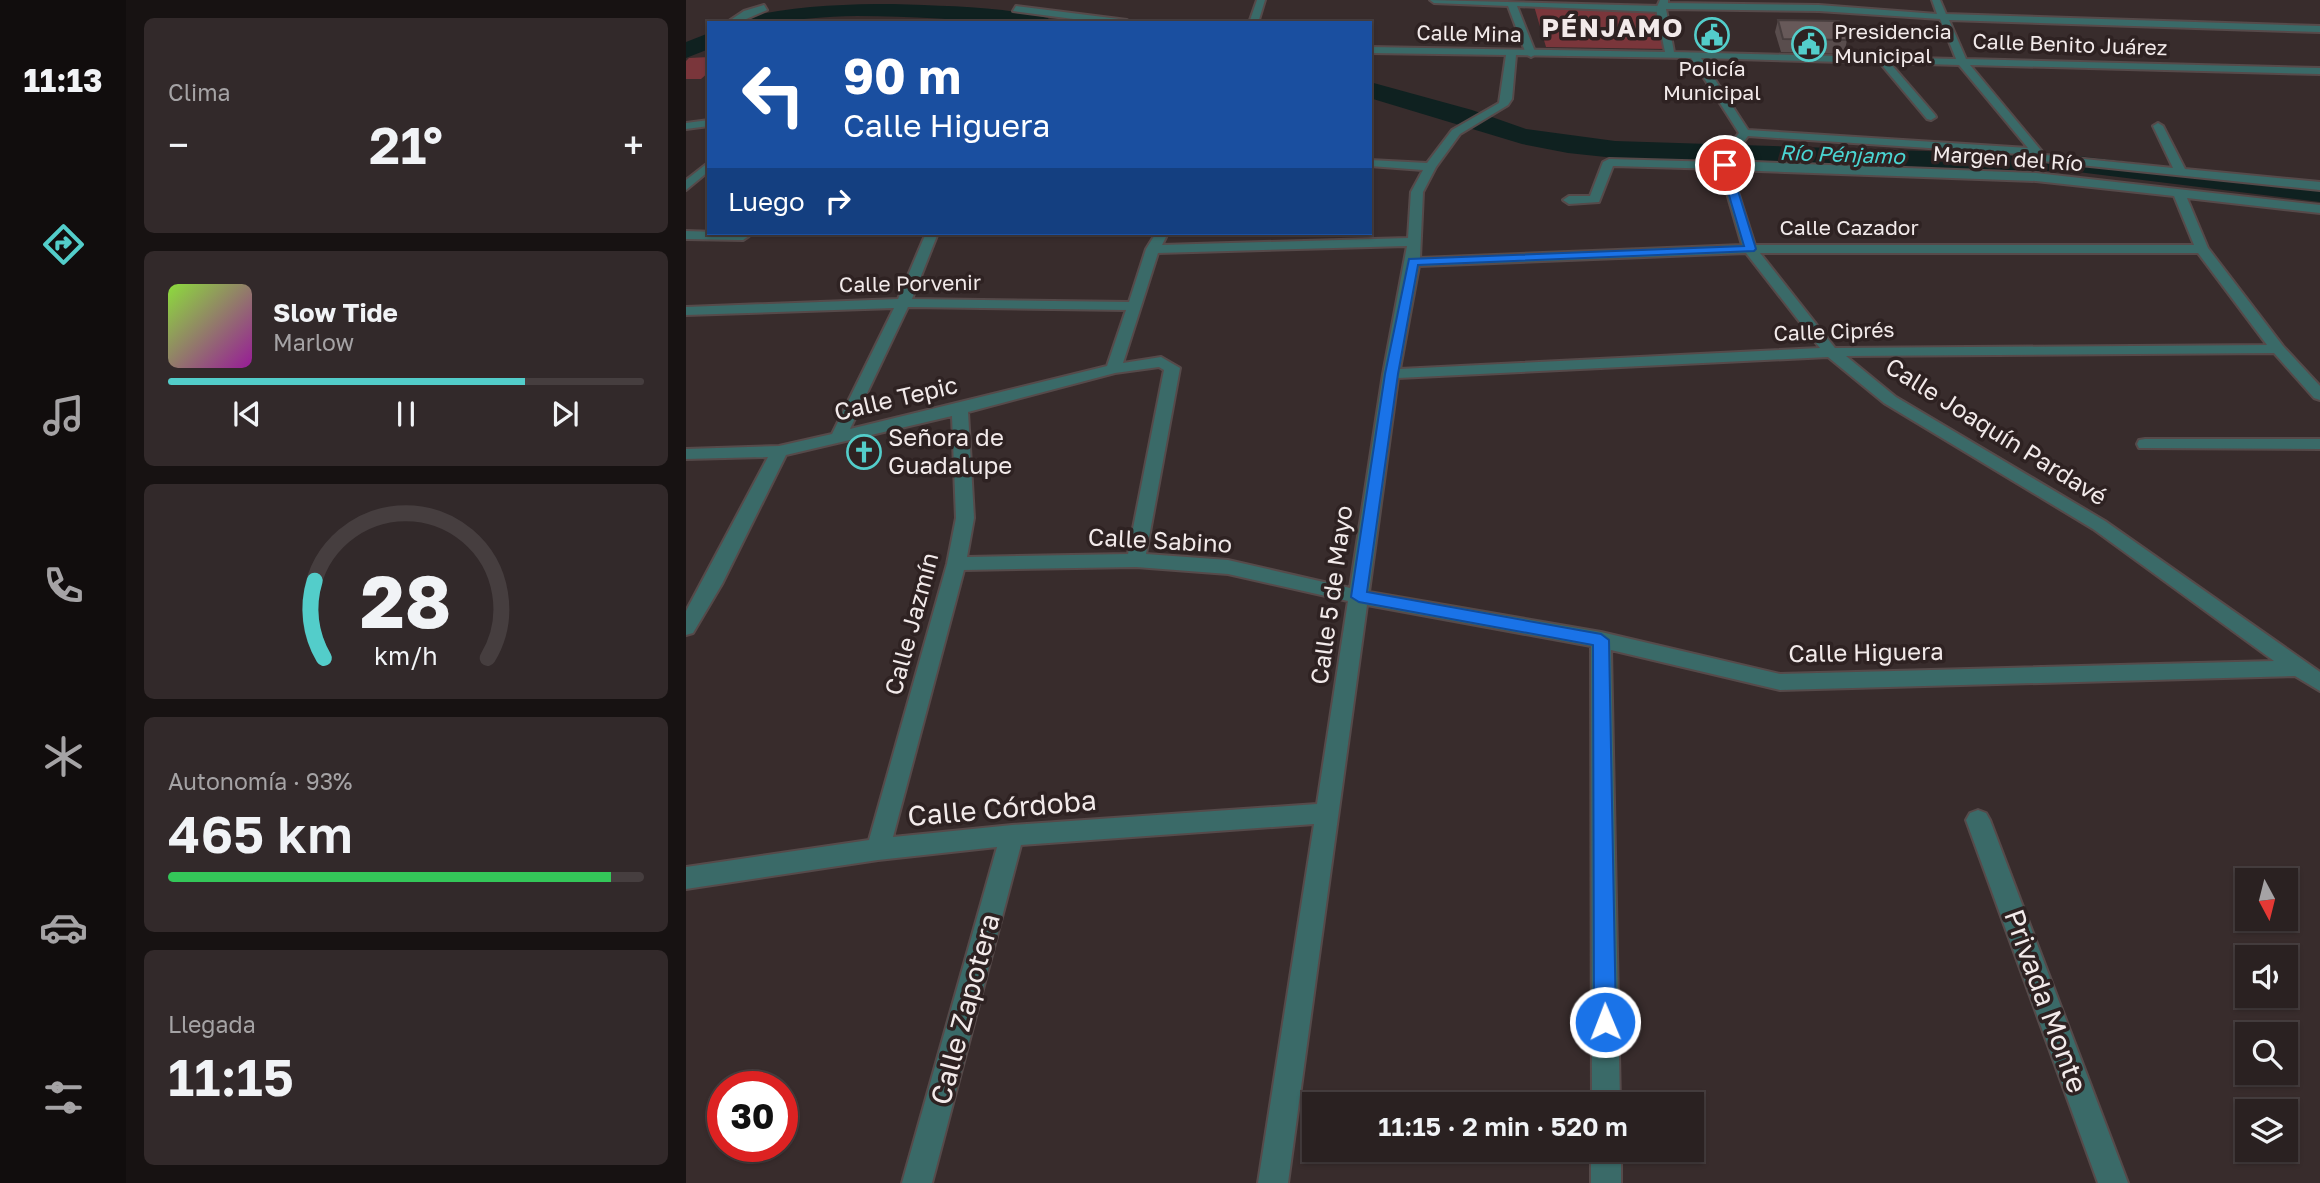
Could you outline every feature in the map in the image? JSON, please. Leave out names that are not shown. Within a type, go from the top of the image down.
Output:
[{"type":"street","points":[[733,21],[747,13],[767,15],[775,0]]},
{"type":"street","points":[[1016,9],[1026,0]]},
{"type":"street","points":[[1254,21],[1261,0]]},
{"type":"street","points":[[1434,0],[1819,8],[1943,17],[2320,29]]},
{"type":"street","points":[[1936,0],[1962,62],[2039,155]]},
{"type":"street","points":[[1505,2],[1531,54]]},
{"type":"street","points":[[1663,5],[1671,55]]},
{"type":"street","points":[[1016,9],[1110,21]]},
{"type":"street","points":[[1031,21],[1043,13]]},
{"type":"street","name":"Calle Mina","points":[[1372,50],[1694,55]]},
{"type":"street","name":"Calle 5 de Mayo","points":[[1273,1183],[1391,374],[1412,252],[1417,192],[1430,167],[1456,132],[1507,99],[1511,54]]},
{"type":"street","points":[[1694,55],[1745,133]]},
{"type":"street","name":"Calle Benito Juárez","points":[[1694,55],[1884,62],[2320,71]]},
{"type":"street","points":[[1884,62],[1931,117]]},
{"type":"street","points":[[686,126],[707,123]]},
{"type":"street","points":[[2158,127],[2181,172]]},
{"type":"street","points":[[1745,133],[2039,155],[2320,186]]},
{"type":"street","points":[[1727,158],[1745,133]]},
{"type":"street","name":"Margen del Río","points":[[1569,200],[1595,199],[1609,162],[1727,158],[2036,177],[2320,209]]},
{"type":"street","name":"Calle Joaquín Pardavé","points":[[1727,158],[1751,249],[1831,352],[1890,400],[2099,524],[2320,683]]},
{"type":"street","points":[[1372,163],[1430,167]]},
{"type":"street","points":[[686,186],[707,167]]},
{"type":"street","points":[[2179,193],[2202,249],[2278,349],[2312,379],[2320,395]]},
{"type":"street","points":[[686,235],[743,236]]},
{"type":"street","points":[[838,438],[903,303],[931,235]]},
{"type":"street","points":[[1114,369],[1153,249],[1161,235]]},
{"type":"street","name":"Calle Cazador","points":[[1153,249],[1412,252],[2202,249]]},
{"type":"street","name":"Calle Porvenir","points":[[686,311],[903,303],[1135,306]]},
{"type":"street","name":"Calle Ciprés","points":[[1391,374],[1831,352],[2278,349]]},
{"type":"street","name":"Calle Tepic","points":[[686,454],[779,451],[960,409],[1114,369],[1161,362],[1172,368],[1136,560]]},
{"type":"street","name":"Calle Jazmín","points":[[878,849],[956,564],[965,518],[960,409]]},
{"type":"street","points":[[2145,444],[2320,444]]},
{"type":"street","points":[[686,628],[712,584],[779,451]]},
{"type":"street","name":"Calle Sabino","points":[[956,564],[1136,560],[1228,567],[1359,597]]},
{"type":"street","name":"Calle Higuera","points":[[1359,597],[1601,640],[1780,682],[2298,668]]},
{"type":"street","points":[[1601,640],[1606,1092]]},
{"type":"street","name":"Calle Córdoba","points":[[686,878],[878,849],[1012,835],[1326,813]]},
{"type":"street","name":"Privada Monte","points":[[1979,820],[2113,1183]]},
{"type":"street","name":"Calle Zapotera","points":[[917,1183],[1012,835]]},
{"type":"street","points":[[1606,1162],[1606,1183]]},
{"type":"shaded area","points":[[1534,6],[1656,9],[1667,49],[1546,47]]},
{"type":"shaded area","points":[[707,57],[707,74],[701,79],[686,79],[686,61],[689,58]]},
{"type":"building","points":[[1778,20],[1839,21],[1847,40],[1783,39]]},
{"type":"waterway","name":"Río Pénjamo","points":[[759,21],[780,16],[853,10],[933,12],[1023,21]]},
{"type":"waterway","name":"Río Pénjamo","points":[[686,51],[707,41]]},
{"type":"waterway","name":"Río Pénjamo","points":[[1372,90],[1463,116],[1499,130],[1592,148],[2078,164],[2320,193]]},
{"type":"place","name":"Policía Municipal","points":[[1712,35]]},
{"type":"place","name":"Presidencia Municipal","points":[[1809,44]]},
{"type":"place","name":"Señora de Guadalupe","points":[[864,452]]},
{"type":"district","name":"PÉNJAMO","points":[[1613,28]]},
{"type":"route","points":[[1605,1022],[1601,640],[1359,597],[1391,374],[1413,262],[1751,249],[1725,165]]}]
